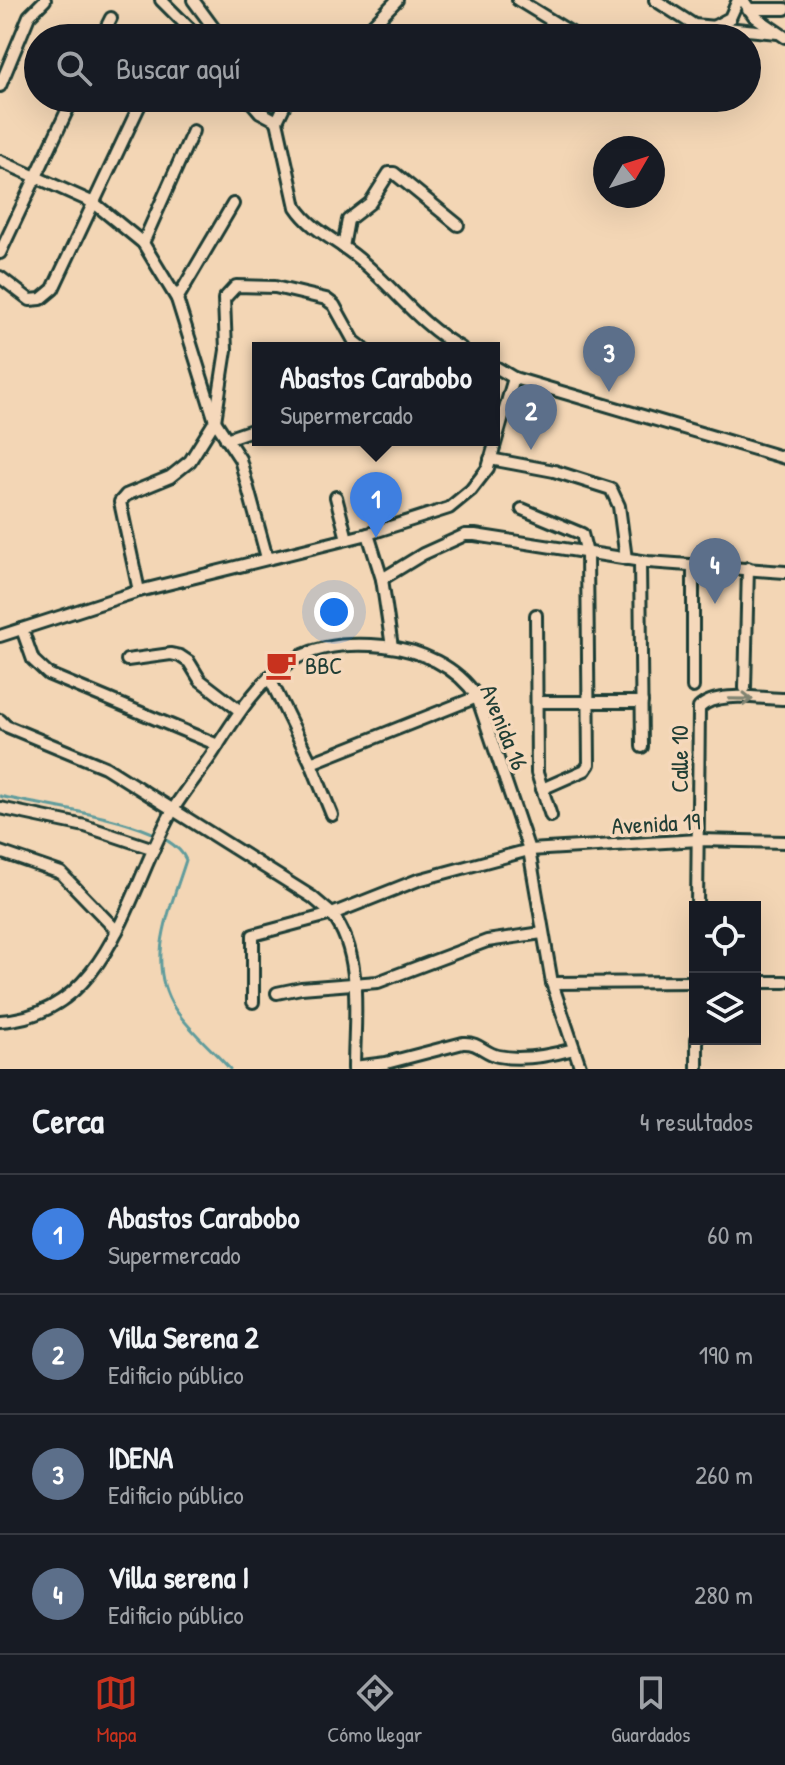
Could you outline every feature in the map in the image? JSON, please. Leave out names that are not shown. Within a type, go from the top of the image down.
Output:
[{"type":"street","points":[[26,24],[29,16],[45,0]]},
{"type":"street","points":[[161,0],[185,24]]},
{"type":"street","points":[[193,0],[211,24]]},
{"type":"street","points":[[374,24],[397,0]]},
{"type":"street","points":[[518,0],[557,24]]},
{"type":"street","points":[[655,0],[681,20],[694,24]]},
{"type":"street","points":[[716,24],[730,18],[743,3]]},
{"type":"street","points":[[743,3],[785,9]]},
{"type":"street","points":[[743,3],[781,35]]},
{"type":"street","points":[[108,24],[111,18]]},
{"type":"street","points":[[0,86],[24,28]]},
{"type":"street","points":[[761,33],[781,35]]},
{"type":"street","points":[[0,253],[66,112]]},
{"type":"street","points":[[0,277],[30,300],[41,299],[53,289],[136,112]]},
{"type":"street","points":[[260,112],[277,121]]},
{"type":"street","points":[[281,112],[277,121],[296,207],[315,229],[343,247],[391,288],[420,321],[452,342]]},
{"type":"street","points":[[143,243],[193,131]]},
{"type":"street","points":[[0,161],[94,203],[143,243],[177,299],[215,421],[240,459],[267,558]]},
{"type":"street","points":[[343,247],[348,220],[370,203],[389,173],[394,173],[458,225]]},
{"type":"street","points":[[177,299],[233,204]]},
{"type":"street","points":[[139,591],[120,502],[126,495],[170,477],[190,461],[215,421],[226,350],[224,299],[236,286],[275,287],[326,299],[334,305],[355,342]]},
{"type":"street","points":[[500,370],[514,378],[785,458]]},
{"type":"street","points":[[500,425],[514,378]]},
{"type":"street","points":[[226,439],[252,430]]},
{"type":"street","points":[[0,636],[139,591],[368,534],[449,508],[471,490],[490,459],[494,446]]},
{"type":"street","points":[[490,459],[554,471],[611,489],[619,506],[626,559]]},
{"type":"street","points":[[336,497],[347,539]]},
{"type":"street","points":[[522,509],[582,534],[587,553],[589,764],[585,770],[542,789]]},
{"type":"street","points":[[368,534],[382,579],[392,647]]},
{"type":"street","points":[[382,579],[423,554],[465,535],[640,561],[785,572]]},
{"type":"street","points":[[640,561],[642,747]]},
{"type":"street","points":[[693,565],[693,687]]},
{"type":"street","points":[[745,688],[748,568]]},
{"type":"street","points":[[536,615],[537,773],[551,816]]},
{"type":"street","points":[[22,629],[33,660],[48,674],[218,745]]},
{"type":"street","name":"Avenida 16","points":[[157,845],[172,814],[239,710],[269,677],[301,655],[328,645],[392,647],[442,663],[469,684],[477,697],[529,850],[552,983],[574,1049],[577,1068]]},
{"type":"street","points":[[127,660],[171,654],[180,656],[189,662],[200,680],[239,710]]},
{"type":"street","points":[[269,677],[311,763],[332,815]]},
{"type":"street","points":[[311,763],[477,697]]},
{"type":"street","name":"Calle 10","points":[[697,901],[699,708],[706,701],[719,699],[785,699]]},
{"type":"street","points":[[538,702],[642,702]]},
{"type":"street","points":[[0,720],[6,726],[105,767],[172,814],[312,897],[332,914],[346,936],[354,985],[354,1068],[473,1042],[501,1056],[552,1054],[574,1049]]},
{"type":"street","points":[[0,808],[157,845],[117,931],[85,980],[61,1004],[35,1016],[0,1021]]},
{"type":"street","name":"Avenida 19","points":[[253,1002],[253,935],[332,914],[418,880],[529,850],[699,840],[785,842]]},
{"type":"street","points":[[0,852],[61,873],[117,931]]},
{"type":"street","points":[[277,993],[378,982],[487,941],[542,933]]},
{"type":"street","points":[[552,983],[689,982]]},
{"type":"street","points":[[761,982],[785,982]]},
{"type":"street","points":[[697,1045],[697,1069]]},
{"type":"waterway","points":[[0,796],[103,817],[156,835],[175,846],[186,860],[163,935],[162,973],[166,991],[181,1017],[230,1069]]},
{"type":"place","name":"IDENA","points":[[609,392]]},
{"type":"place","name":"Villa Serena 2","points":[[531,450]]},
{"type":"place","name":"Abastos Carabobo","points":[[376,538]]},
{"type":"place","name":"Villa serena I","points":[[715,604]]},
{"type":"place","name":"BBC","points":[[281,665]]}]
